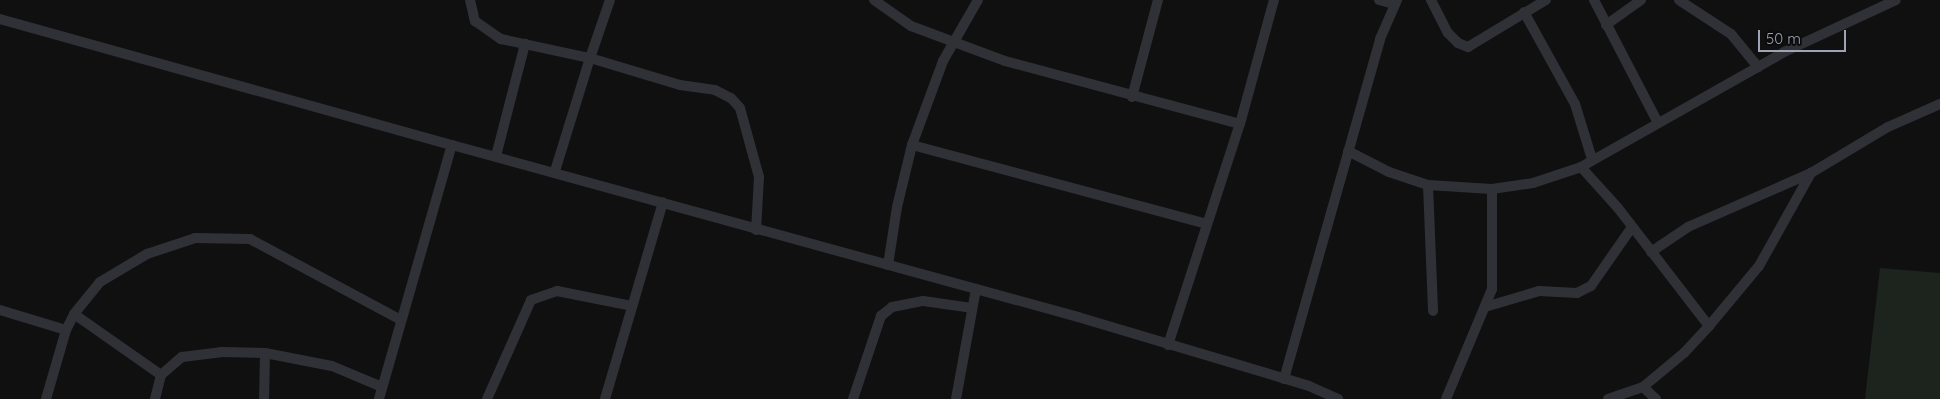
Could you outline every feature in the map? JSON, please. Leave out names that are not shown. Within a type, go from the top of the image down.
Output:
[{"type":"street","points":[[470,0],[475,21],[488,32],[501,39],[590,58],[680,85],[715,90],[731,98],[740,108],[758,177],[756,230]]},
{"type":"street","points":[[556,171],[590,58],[610,0]]},
{"type":"street","points":[[888,265],[897,207],[912,145],[932,88],[955,40],[978,0]]},
{"type":"street","points":[[1132,97],[1158,0]]},
{"type":"street","points":[[1168,345],[1240,124],[1274,0]]},
{"type":"street","points":[[1284,379],[1380,39],[1395,2],[1379,0]]},
{"type":"street","points":[[1431,0],[1448,33],[1458,43],[1468,47],[1546,0]]},
{"type":"street","points":[[1594,0],[1657,121]]},
{"type":"street","points":[[1606,25],[1641,0]]},
{"type":"street","points":[[1679,0],[1731,34],[1758,67]]},
{"type":"street","points":[[1348,151],[1374,165],[1428,185],[1492,189],[1533,183],[1581,166],[1657,121],[1758,67],[1896,0]]},
{"type":"street","points":[[878,1],[911,26],[955,40],[1005,61],[1132,97],[1240,124]]},
{"type":"street","points":[[1524,12],[1577,109],[1592,159]]},
{"type":"street","points":[[0,19],[452,145],[556,171],[756,230],[976,289],[1284,379],[1338,399]]},
{"type":"street","points":[[496,156],[525,44]]},
{"type":"street","points":[[1651,252],[1688,227],[1811,173],[1888,128],[1940,104]]},
{"type":"street","points":[[1929,109],[1940,108]]},
{"type":"street","points":[[379,399],[452,145]]},
{"type":"street","points":[[912,145],[1207,224]]},
{"type":"street","points":[[1581,166],[1709,326]]},
{"type":"street","points":[[1608,399],[1643,387],[1684,353],[1709,326],[1759,266],[1811,173]]},
{"type":"street","points":[[1428,185],[1433,310]]},
{"type":"street","points":[[1446,399],[1485,307],[1493,271],[1492,189]]},
{"type":"street","points":[[605,399],[664,202]]},
{"type":"street","points":[[1485,307],[1539,291],[1577,293],[1591,286],[1632,228]]},
{"type":"street","points":[[46,399],[66,330],[74,314],[100,282],[147,254],[195,238],[226,237],[250,239],[401,320]]},
{"type":"street","points":[[956,399],[976,289]]},
{"type":"street","points":[[487,399],[531,300],[557,291],[632,306]]},
{"type":"street","points":[[852,399],[881,316],[892,307],[923,301],[972,308]]},
{"type":"street","points":[[0,310],[66,330]]},
{"type":"street","points":[[74,314],[161,375]]},
{"type":"street","points":[[155,399],[161,375],[182,357],[221,352],[265,353],[332,366],[382,388]]},
{"type":"street","points":[[264,399],[265,353]]},
{"type":"street","points":[[1643,387],[1656,399]]},
{"type":"shaded area","points":[[1880,268],[1940,273],[1940,399],[1865,399]]}]
